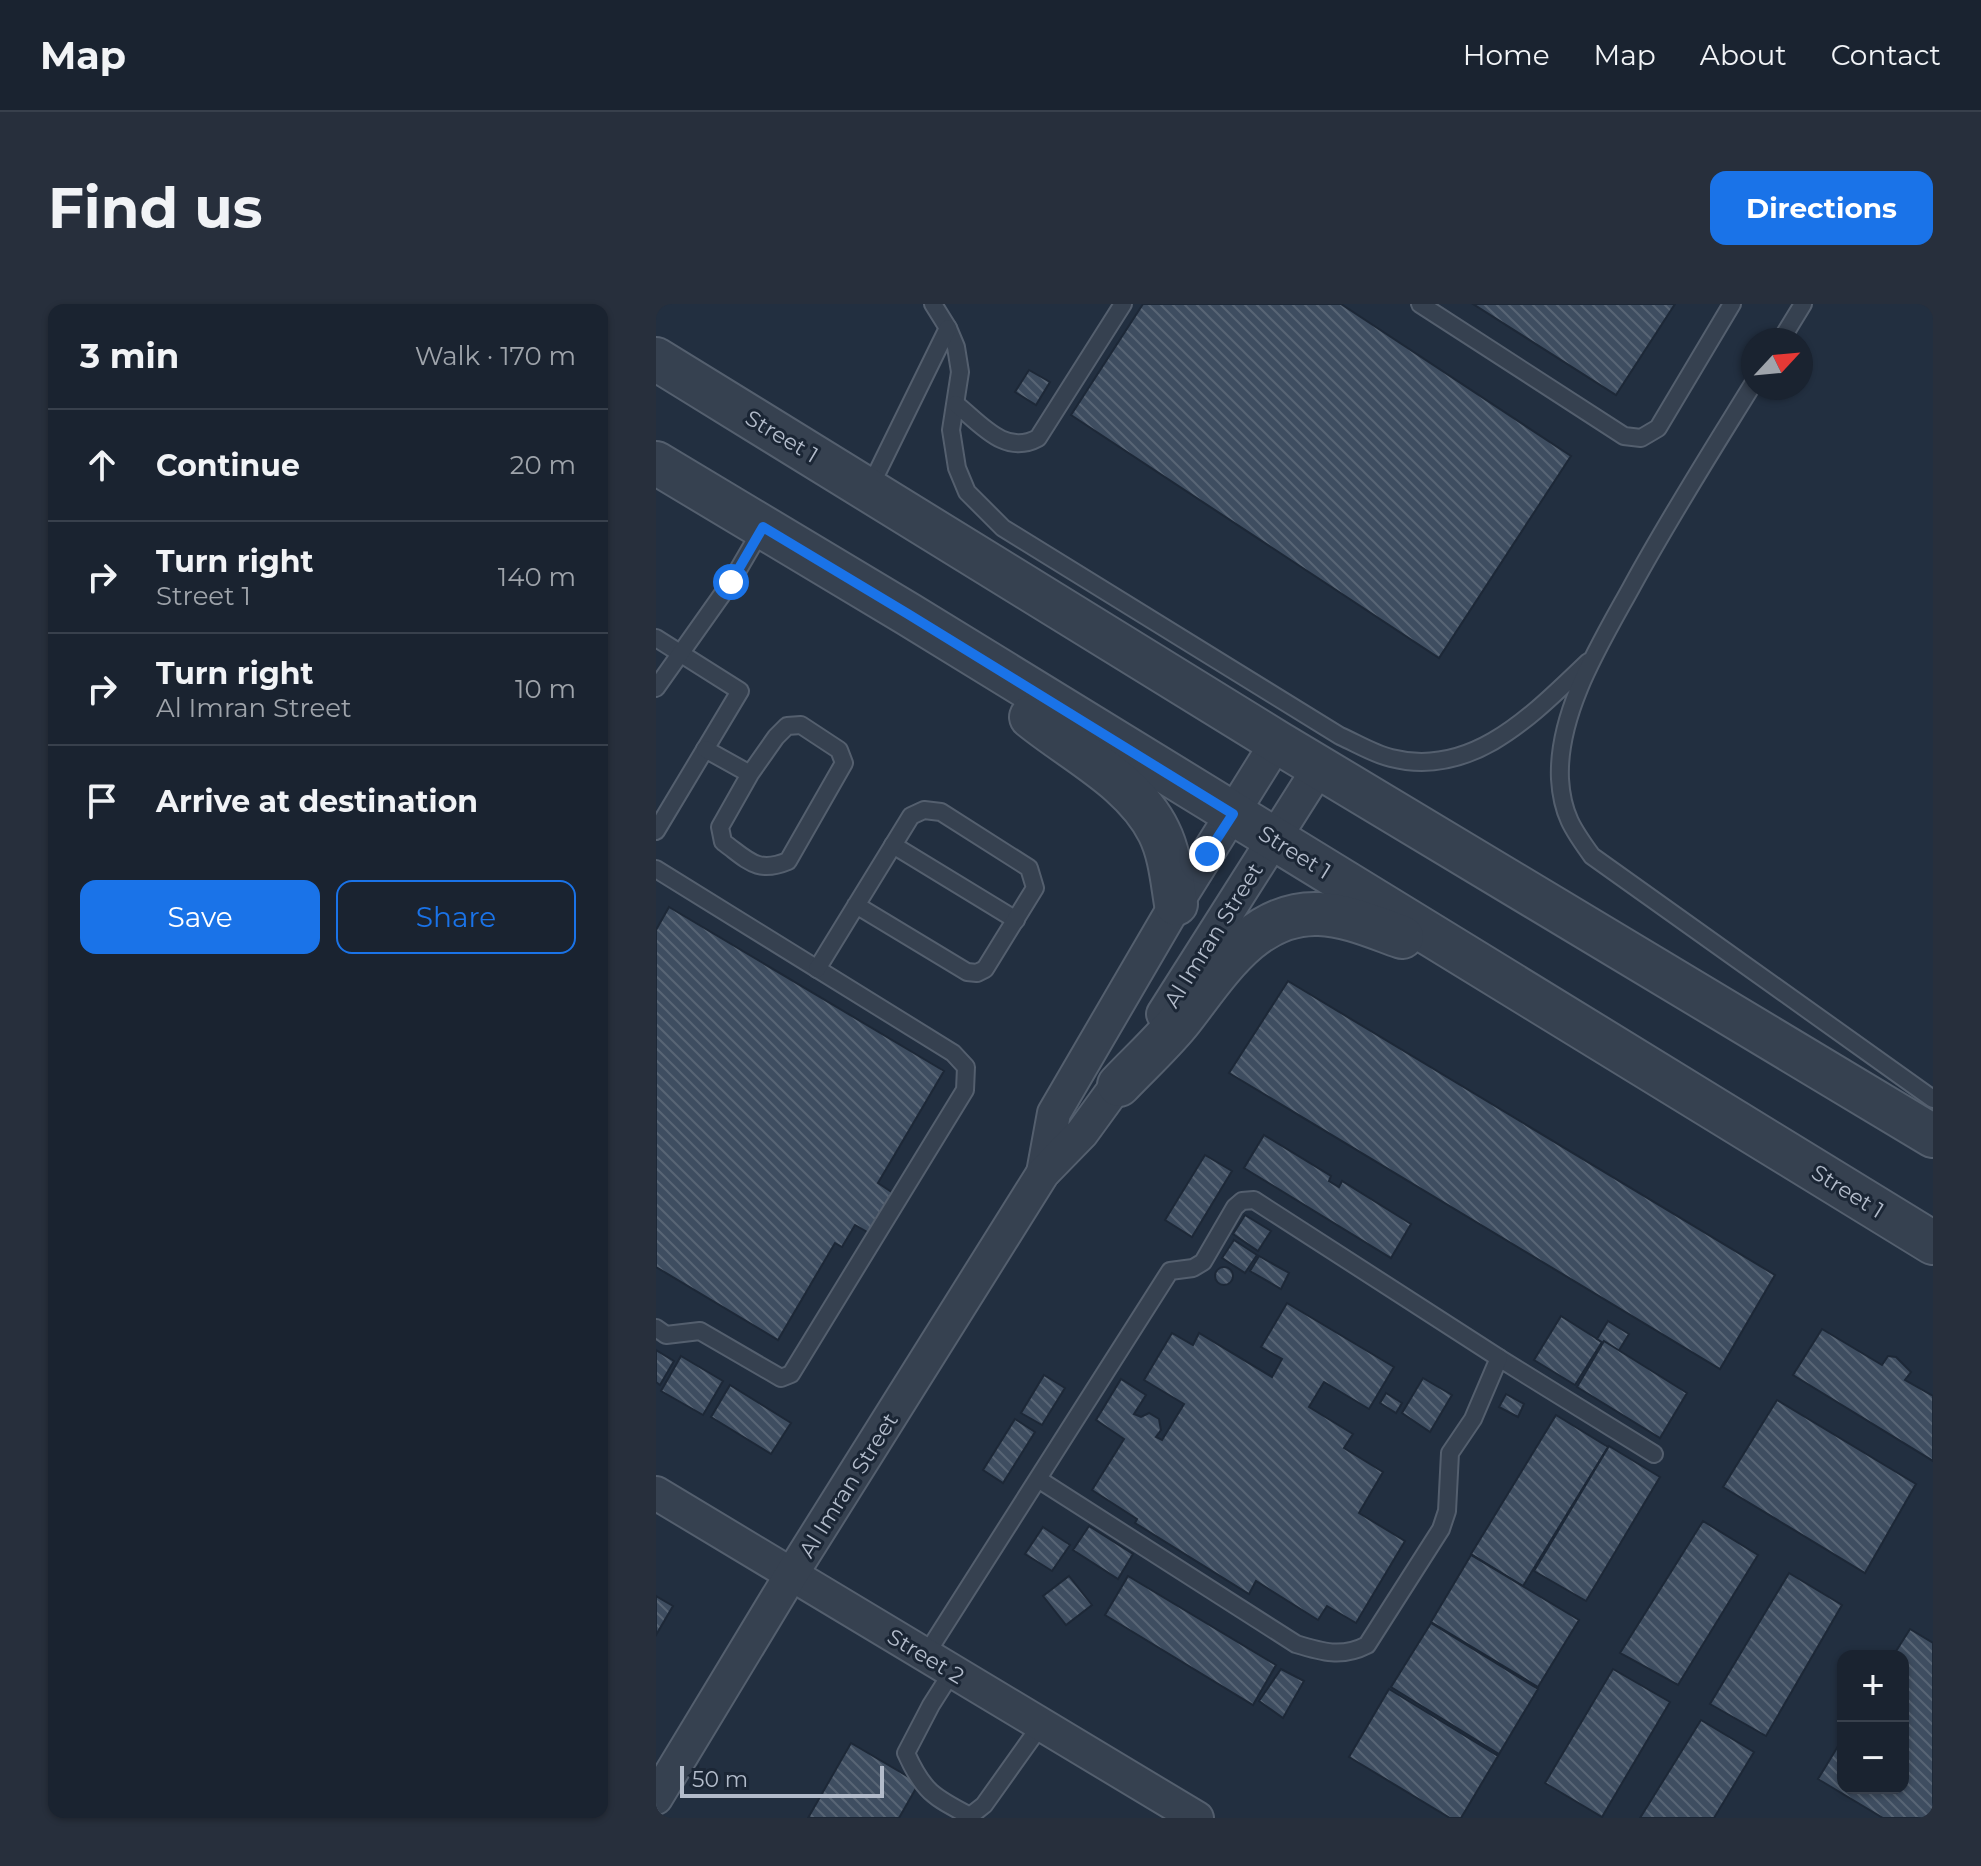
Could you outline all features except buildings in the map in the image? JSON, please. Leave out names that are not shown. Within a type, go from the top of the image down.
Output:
[{"type":"street","name":"Street 1","points":[[656,359],[1319,768],[1933,1136]]},
{"type":"street","name":"Street 1","points":[[656,463],[908,614],[1933,1243]]},
{"type":"street","points":[[908,614],[955,656],[1123,786],[1141,804],[1159,830],[1168,852],[1176,904]]},
{"type":"street","name":"Al Imran Street","points":[[1043,1173],[1054,1113],[1176,904],[1277,742]]},
{"type":"street","name":"Al Imran Street","points":[[656,1798],[791,1575],[1043,1173],[1082,1133],[1119,1085],[1319,768]]},
{"type":"street","points":[[1119,1085],[1177,1024],[1220,967],[1253,936],[1283,919],[1319,914],[1353,921],[1476,963]]},
{"type":"street","name":"Street 2","points":[[656,1493],[1197,1818]]},
{"type":"lane","points":[[933,304],[956,347],[960,372],[951,430],[957,468],[967,492],[1003,528],[1340,736],[1387,757],[1415,762],[1469,755],[1532,714],[1592,658]]},
{"type":"lane","points":[[956,404],[1007,443],[1029,443],[1038,438],[1123,304]]},
{"type":"lane","points":[[1420,304],[1624,436],[1641,438],[1658,428],[1732,304]]},
{"type":"lane","points":[[1788,328],[1803,304]]},
{"type":"lane","points":[[869,489],[948,328]]},
{"type":"lane","points":[[1743,400],[1668,521],[1592,658],[1562,739],[1560,780],[1568,824],[1592,856],[1933,1099]]},
{"type":"lane","points":[[656,688],[731,582],[763,527]]},
{"type":"lane","points":[[656,638],[740,691],[656,831]]},
{"type":"lane","points":[[801,725],[827,741],[839,750],[844,763],[788,861],[775,866],[759,867],[723,842],[720,827],[750,774],[787,726],[801,725]]},
{"type":"lane","points":[[705,749],[750,774]]},
{"type":"lane","points":[[817,969],[856,905],[911,816],[924,810],[941,812],[1029,868],[1035,888],[985,969],[977,973],[967,972],[856,905]]},
{"type":"lane","points":[[893,845],[1016,920]]},
{"type":"lane","points":[[656,869],[953,1053],[966,1067],[965,1090],[791,1374],[781,1378],[700,1331],[666,1335],[656,1328]]},
{"type":"lane","points":[[1041,1725],[984,1805],[970,1816],[929,1793],[906,1753],[931,1705],[939,1664],[1038,1479],[1170,1271],[1193,1268],[1203,1262],[1235,1207],[1242,1201],[1254,1200],[1654,1454]]},
{"type":"lane","points":[[1038,1479],[1296,1644],[1340,1654],[1356,1651],[1367,1645],[1441,1529],[1447,1511],[1450,1453],[1473,1419],[1499,1358]]},
{"type":"route","points":[[731,582],[763,527],[1233,814],[1207,854]]}]
